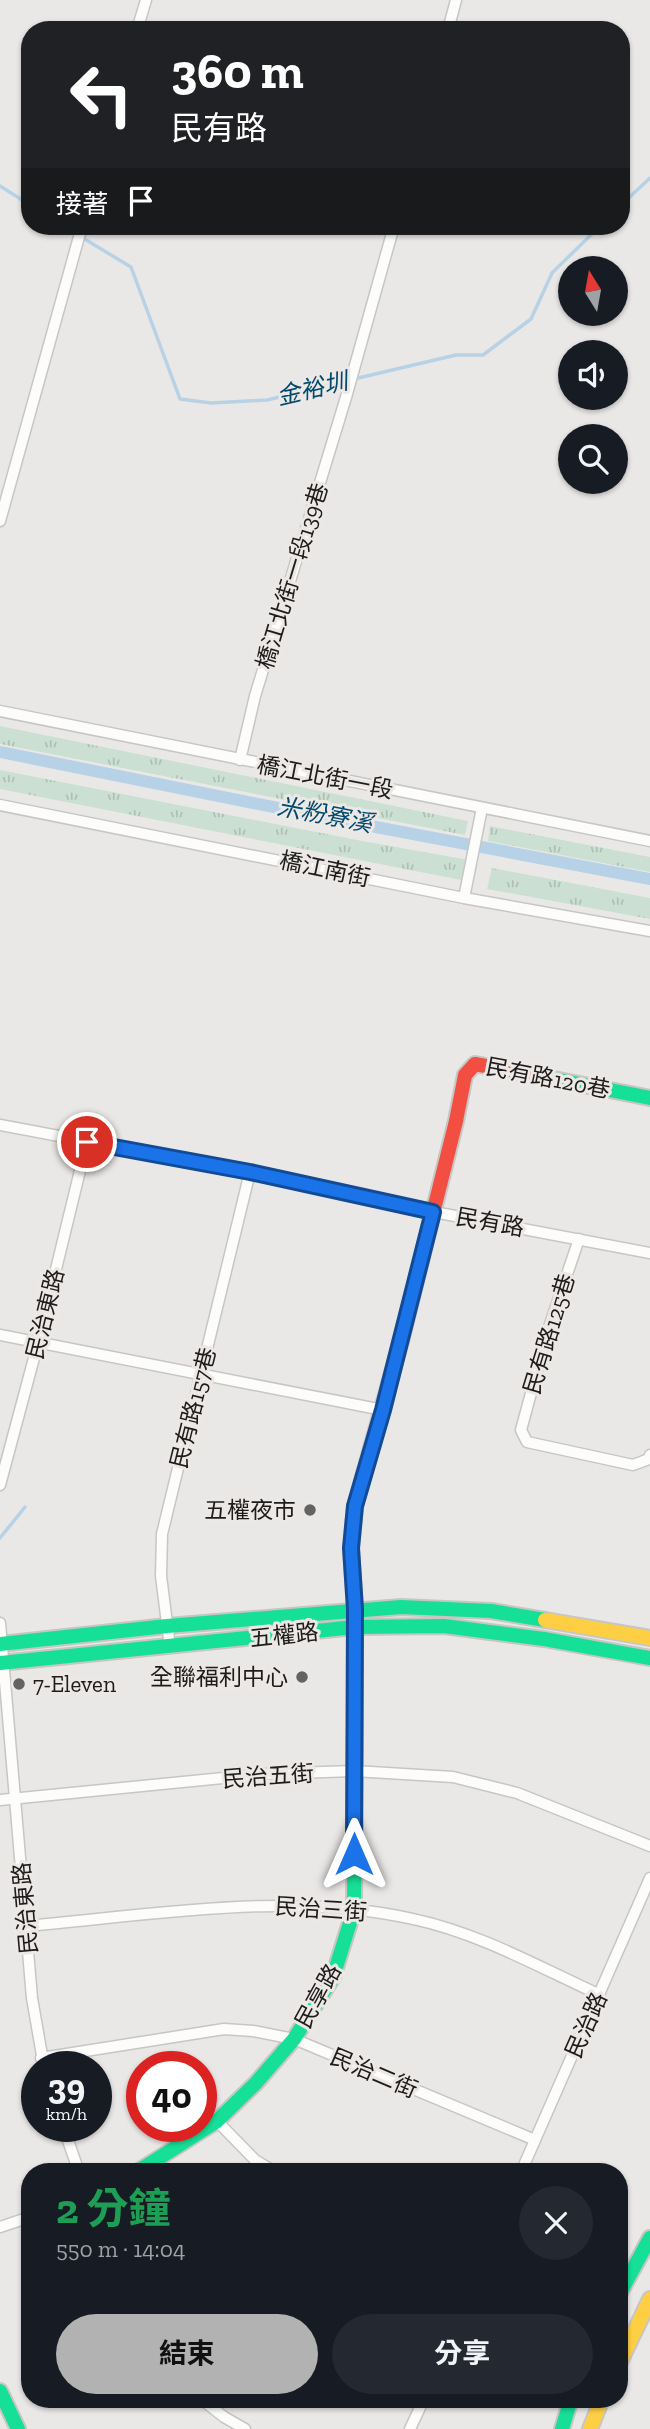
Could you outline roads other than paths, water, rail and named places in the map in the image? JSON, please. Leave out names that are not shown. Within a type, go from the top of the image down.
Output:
[{"type":"street","points":[[140,21],[146,0]]},
{"type":"street","points":[[450,21],[456,0]]},
{"type":"street","points":[[0,521],[79,235]]},
{"type":"street","name":"橋江北街一段139巷","points":[[240,760],[255,696],[347,394],[391,235]]},
{"type":"street","name":"橋江北街一段","points":[[0,712],[650,841]]},
{"type":"street","name":"橋江南街","points":[[0,805],[464,898],[650,931]]},
{"type":"street","points":[[464,898],[482,808]]},
{"type":"street","name":"民有路120巷","points":[[433,1212],[465,1075],[475,1064],[650,1098]]},
{"type":"street","name":"民有路","points":[[0,1125],[250,1172],[433,1212],[650,1253]]},
{"type":"street","name":"民治東路","points":[[0,1485],[87,1142]]},
{"type":"street","name":"民有路157巷","points":[[170,1647],[161,1576],[162,1534],[250,1172]]},
{"type":"street","name":"民享路","points":[[217,2121],[256,2083],[294,2039],[333,1977],[354,1910],[355,1609],[351,1548],[355,1506],[383,1410],[433,1212]]},
{"type":"street","name":"民有路125巷","points":[[579,1238],[549,1326],[522,1430],[527,1442],[633,1465],[649,1459],[650,1455]]},
{"type":"street","points":[[0,1335],[383,1410]]},
{"type":"street","name":"五權路","points":[[1,1644],[167,1626],[401,1607],[491,1611],[650,1638]]},
{"type":"street","name":"民治東路","points":[[0,1623],[32,1998],[41,2051]]},
{"type":"street","name":"五權路","points":[[2,1663],[355,1627],[444,1626],[544,1639],[650,1658]]},
{"type":"street","name":"民治五街","points":[[0,1800],[264,1774],[354,1771],[453,1777],[504,1790],[650,1846]]},
{"type":"street","name":"民治路","points":[[525,2163],[650,1878]]},
{"type":"street","name":"民治三街","points":[[27,1926],[270,1905],[354,1910],[413,1919],[467,1934],[600,1995]]},
{"type":"street","name":"民治二街","points":[[103,2051],[224,2029],[253,2031],[294,2039],[535,2140]]},
{"type":"street","points":[[217,2121],[260,2163]]},
{"type":"street","points":[[69,2142],[76,2163]]},
{"type":"street","name":"民享路","points":[[151,2163],[184,2142]]},
{"type":"street","points":[[0,2227],[21,2220]]},
{"type":"street","points":[[628,2278],[650,2238]]},
{"type":"street","points":[[628,2345],[650,2299]]},
{"type":"street","points":[[0,2391],[18,2429]]},
{"type":"street","points":[[212,2408],[246,2429]]},
{"type":"street","points":[[410,2429],[420,2408]]},
{"type":"street","points":[[562,2429],[568,2408]]},
{"type":"street","points":[[590,2429],[598,2408]]},
{"type":"waterway","name":"金裕圳","points":[[630,197],[650,178]]},
{"type":"waterway","name":"金裕圳","points":[[0,186],[21,199]]},
{"type":"waterway","name":"金裕圳","points":[[78,235],[131,267],[180,399],[211,403],[267,400],[347,381]]},
{"type":"waterway","name":"金裕圳","points":[[354,379],[456,355],[483,355],[531,319],[552,273],[591,235]]},
{"type":"waterway","name":"米粉寮溪","points":[[0,752],[650,879]]},
{"type":"waterway","points":[[0,1538],[25,1507]]},
{"type":"place","name":"五權夜市","points":[[310,1510]]},
{"type":"place","name":"全聯福利中心","points":[[302,1677]]},
{"type":"place","name":"7-Eleven","points":[[19,1684]]}]
